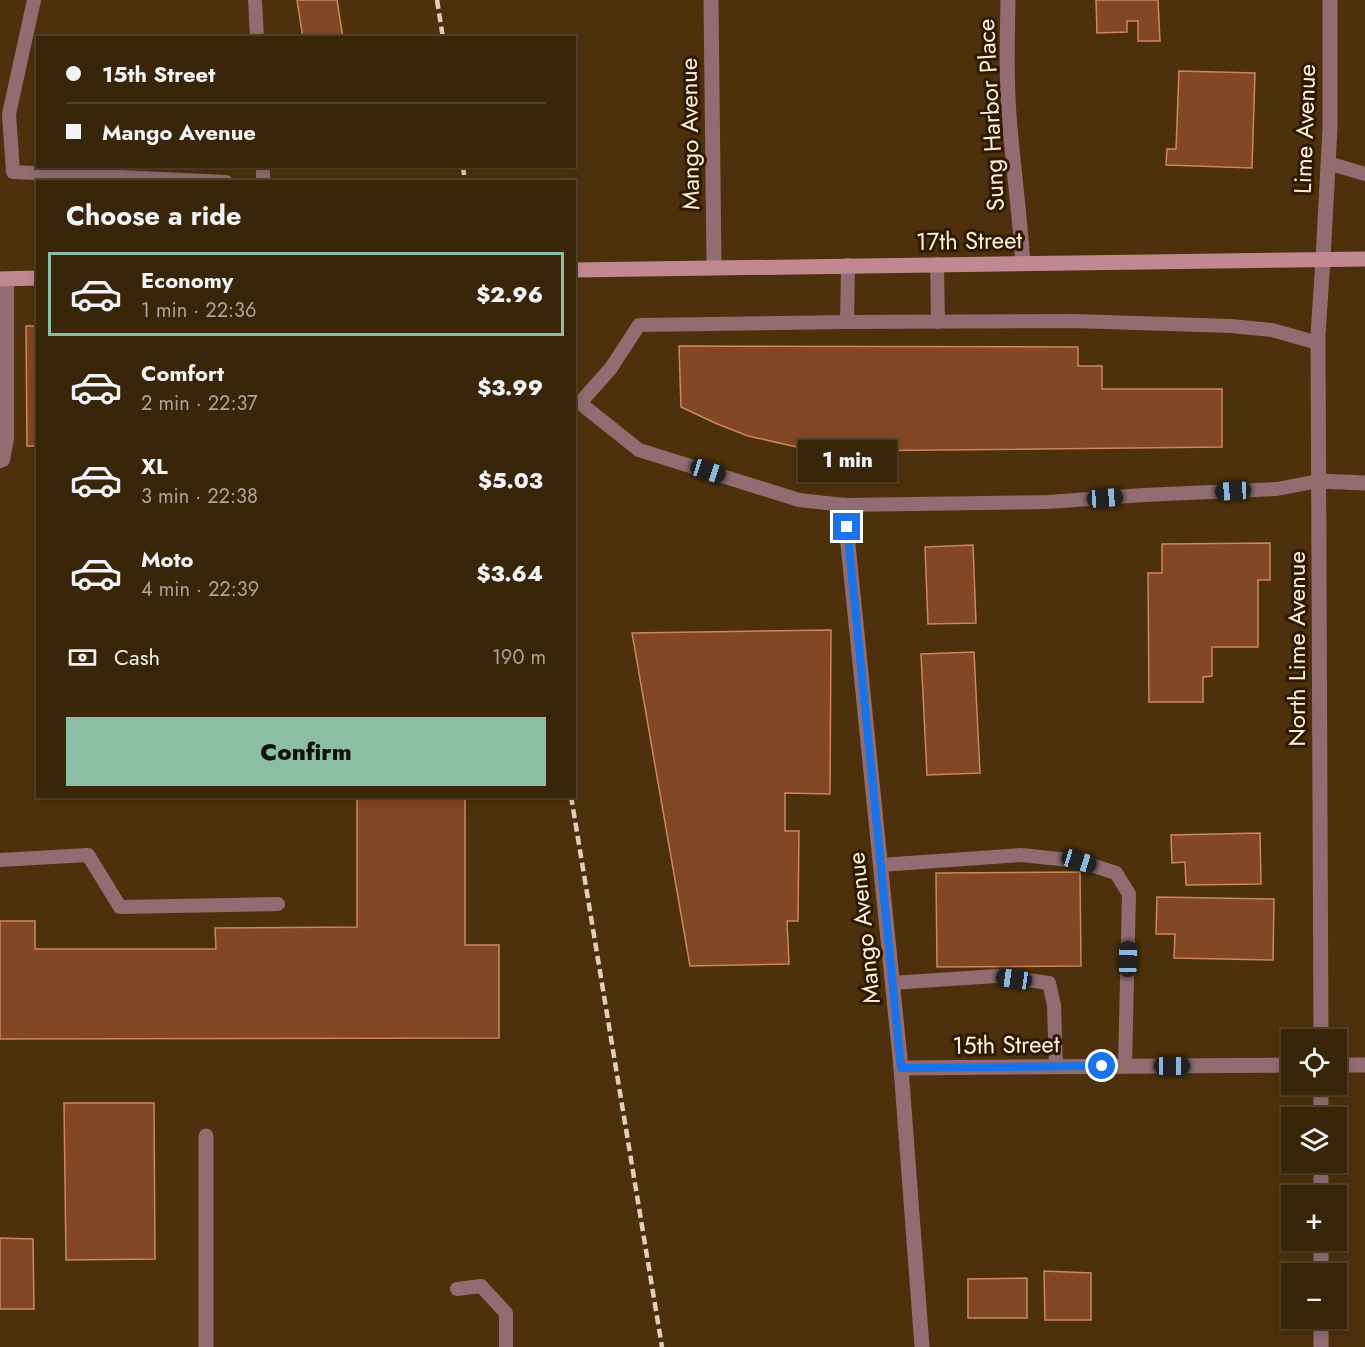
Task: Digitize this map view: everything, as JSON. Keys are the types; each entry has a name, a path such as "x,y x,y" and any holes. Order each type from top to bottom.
{"main road":[{"name":"17th Street","path":"576,270 1365,259"},
{"path":"3,279 36,278"}],"street":[{"name":"Mango Avenue","path":"711,0 714,267"},
{"name":"Sung Harbor Place","path":"1008,0 1007,67 1011,138 1017,179 1023,263"},
{"name":"Lime Avenue","path":"1323,259 1330,128 1330,0"},
{"name":"North Lime Avenue","path":"1321,1029 1318,343 1323,259"},
{"path":"1318,481 1365,483"},
{"name":"Mango Avenue","path":"844,505 901,1068 922,1347"},
{"name":"15th Street","path":"901,1068 1281,1065"},
{"path":"1347,1065 1365,1065"},
{"path":"206,1136 206,1347"},
{"path":"1321,1329 1321,1347"}],"lane":[{"path":"34,0 9,114 13,171 187,180"},
{"path":"255,0 257,36"},
{"path":"1328,163 1365,174"},
{"path":"937,264 938,322"},
{"path":"847,322 848,265"},
{"path":"0,460 3,460 8,439 3,279"},
{"path":"1318,343 1272,330 1231,326 1074,321 639,325 611,368 580,403 639,450 799,500 844,505 1048,502 1277,489 1318,481"},
{"path":"0,860 88,855 120,907 278,904"},
{"path":"880,865 1020,855 1079,861 1116,873 1129,894 1125,1066"},
{"path":"892,983 996,976 1049,983 1054,1005 1056,1067"},
{"path":"458,1289 481,1287 506,1313 506,1347"}],"building":[{"path":"297,0 337,0 343,36 303,36"},
{"path":"1096,0 1158,0 1160,41 1138,41 1138,21 1127,21 1127,32 1097,33"},
{"path":"1179,71 1255,73 1252,168 1166,165 1167,149 1176,149"},
{"path":"26,326 36,326 36,446 27,446"},
{"path":"679,346 1078,347 1078,366 1102,366 1102,389 1222,389 1222,447 839,451 797,447 748,436 681,407"},
{"path":"1270,543 1270,580 1258,580 1258,647 1212,647 1212,676 1203,677 1203,702 1149,702 1148,573 1162,573 1162,544"},
{"path":"973,545 976,623 928,624 925,547"},
{"path":"831,630 830,794 785,793 785,831 799,831 798,921 787,921 789,964 690,966 632,633"},
{"path":"974,652 980,773 927,775 921,654"},
{"path":"357,798 465,798 465,945 499,945 499,1038 0,1039 0,921 35,921 35,949 216,949 215,928 357,927"},
{"path":"1260,833 1261,884 1186,885 1185,862 1172,863 1171,835"},
{"path":"1080,872 1081,966 937,967 936,873"},
{"path":"1157,897 1274,899 1273,960 1174,958 1175,934 1156,934"},
{"path":"64,1103 154,1103 155,1259 66,1260"},
{"path":"0,1238 33,1239 34,1309 0,1309"},
{"path":"1044,1271 1091,1273 1091,1320 1045,1320"},
{"path":"1027,1278 1027,1318 968,1318 968,1279"}],"railway":[{"path":"437,0 443,36"},
{"path":"463,168 465,180"},
{"path":"571,798 662,1347"}],"route":[{"path":"847,527 901,1068 1102,1066"}]}
